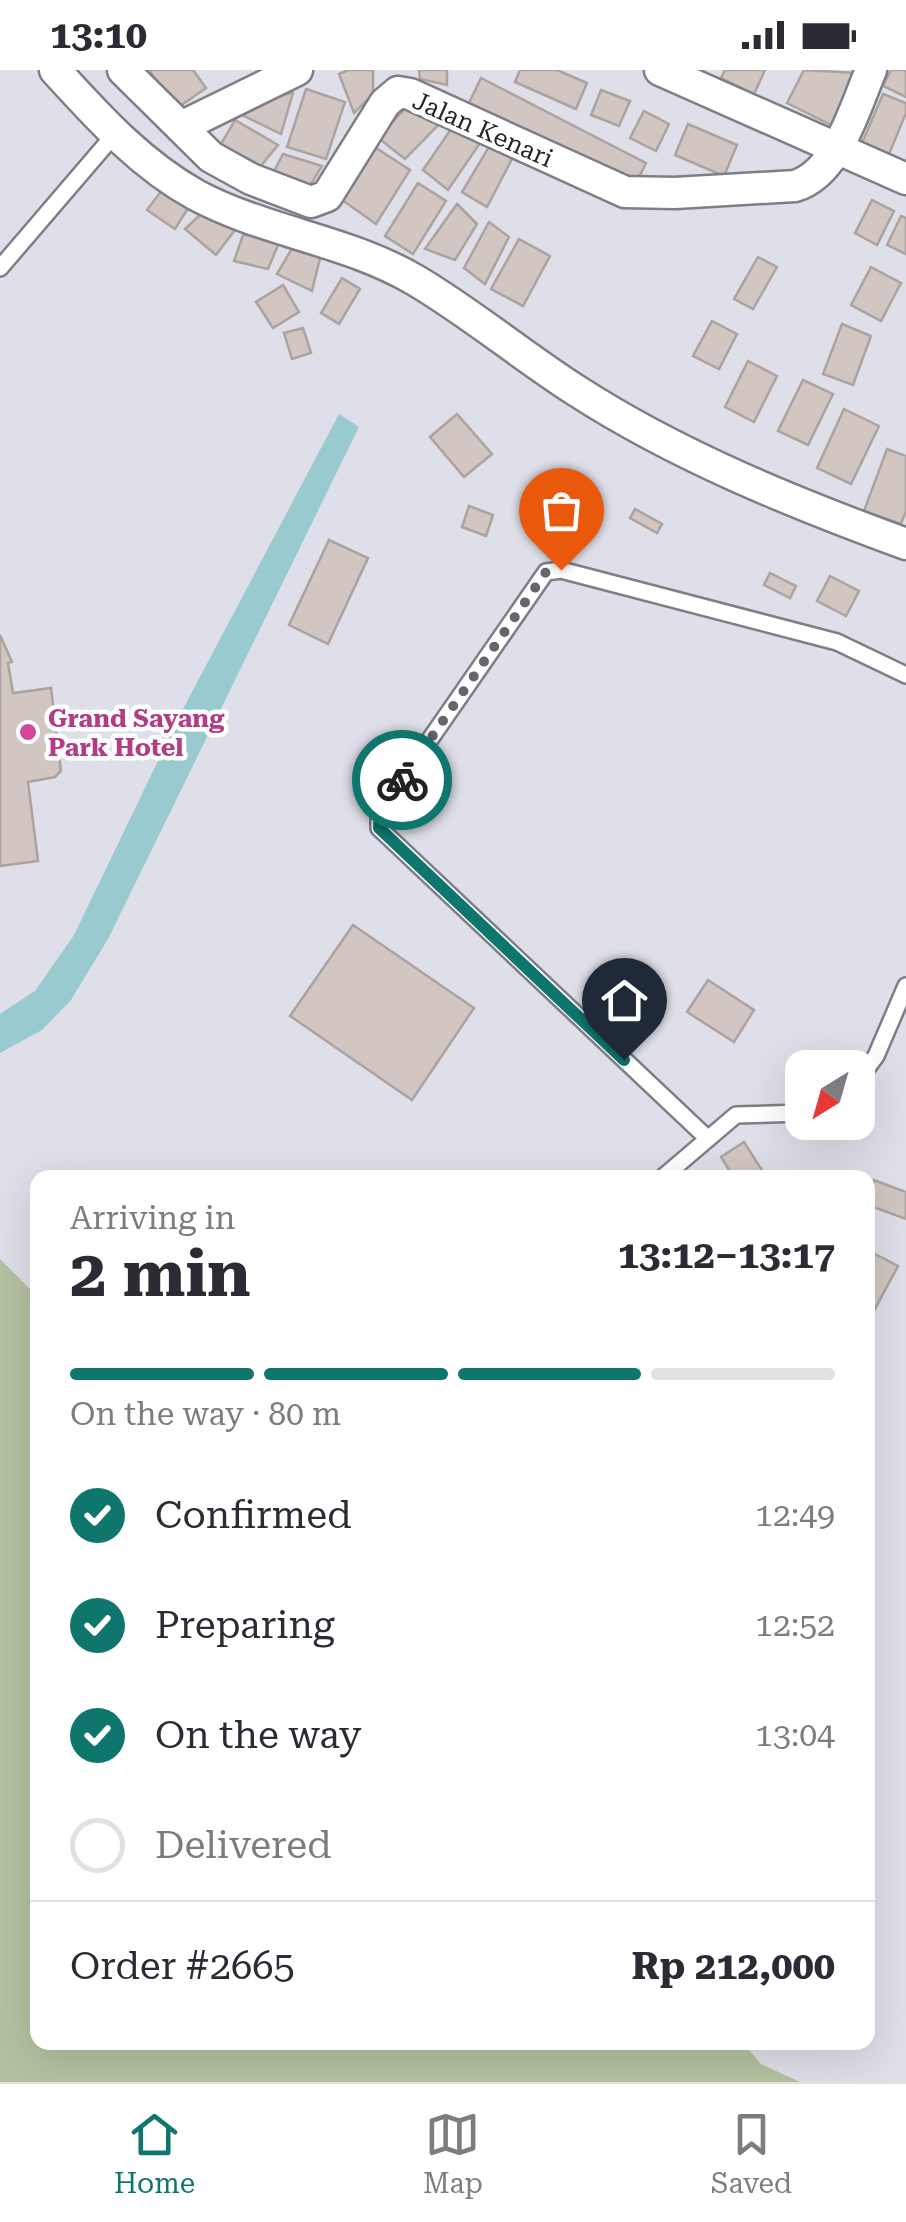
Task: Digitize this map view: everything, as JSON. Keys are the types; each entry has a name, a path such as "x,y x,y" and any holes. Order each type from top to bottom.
{"street":[{"path":"56,70 114,135 167,177 234,212 382,264 416,280 579,393 674,444 848,523 906,544"},
{"name":"Jalan Kenari","path":"123,70 227,167 311,202 327,196 386,102 398,92 410,94 625,192 675,194 795,186 810,181 836,149 872,70"},
{"path":"181,127 297,70"},
{"path":"660,70 906,179"}],"lane":[{"path":"0,268 114,135"},
{"path":"706,1137 379,828 380,813 546,572 561,570 837,642 906,674"},
{"path":"875,1057 906,986"},
{"path":"671,1170 736,1116 785,1114"}],"green space":[{"path":"0,1259 30,1289 30,2050 749,2050 761,2064 800,2082 0,2082"}],"water":[{"path":"339,414 359,427 108,939 71,1000 42,1030 0,1053 0,1014 35,991 74,935 183,709"}],"building":[{"path":"149,70 193,70 206,88 176,109"},
{"path":"373,70 373,94 354,113 339,74"},
{"path":"419,70 447,70 447,85 420,79"},
{"path":"520,70 557,70 587,83 576,109 515,82"},
{"path":"725,70 765,70 754,94 721,78"},
{"path":"804,70 856,73 831,125 787,103"},
{"path":"891,70 906,70 906,97 883,86"},
{"path":"481,78 646,163 632,191 467,107"},
{"path":"306,89 345,102 326,159 287,147"},
{"path":"601,90 630,101 619,126 591,115"},
{"path":"293,93 281,134 244,116 257,99"},
{"path":"883,94 906,103 906,113 889,154 862,143"},
{"path":"409,105 442,121 405,159 377,137"},
{"path":"644,111 669,124 656,151 630,138"},
{"path":"235,120 278,145 259,168 221,144"},
{"path":"688,124 737,145 724,176 675,155"},
{"path":"451,129 480,143 448,190 423,170"},
{"path":"490,145 514,155 487,207 462,192"},
{"path":"373,146 410,170 376,224 342,200"},
{"path":"283,154 322,166 308,189 272,175"},
{"path":"418,183 446,201 413,254 385,236"},
{"path":"165,186 190,205 175,229 147,210"},
{"path":"872,200 894,211 877,245 855,233"},
{"path":"457,204 477,224 455,260 425,249"},
{"path":"204,211 238,226 216,255 185,229"},
{"path":"901,216 906,218 906,254 887,245"},
{"path":"489,222 509,237 485,284 464,268"},
{"path":"243,235 281,238 268,269 234,261"},
{"path":"519,239 550,256 523,306 491,289"},
{"path":"294,245 321,254 312,291 277,274"},
{"path":"758,257 777,267 753,309 734,299"},
{"path":"871,267 901,283 881,321 851,305"},
{"path":"342,278 360,289 339,324 321,313"},
{"path":"283,285 299,312 273,328 256,302"},
{"path":"712,321 737,334 719,369 693,356"},
{"path":"842,324 871,336 853,385 823,374"},
{"path":"303,328 311,353 292,359 284,333"},
{"path":"748,361 777,376 754,422 725,407"},
{"path":"803,380 833,394 808,445 778,431"},
{"path":"844,409 879,426 851,484 817,468"},
{"path":"457,414 492,454 464,477 430,437"},
{"path":"887,449 906,456 906,511 901,524 864,511"},
{"path":"469,506 493,515 486,536 462,527"},
{"path":"635,509 662,524 657,533 630,518"},
{"path":"329,540 368,558 328,644 289,625"},
{"path":"770,573 796,586 790,598 764,585"},
{"path":"830,576 859,591 846,616 817,601"},
{"name":"Grand Sayang Park Hotel","path":"0,635 12,662 8,663 13,693 51,688 61,771 55,777 28,782 38,861 0,866"},
{"path":"353,925 474,1008 412,1100 290,1016"},
{"path":"708,980 754,1010 734,1042 687,1012"},
{"path":"744,1142 762,1170 729,1170 721,1157"},
{"path":"875,1180 906,1192 906,1219 875,1208"},
{"path":"875,1254 898,1266 875,1309"}],"way so far":[{"path":"402,780 546,572 561,570"}],"place":[{"name":"Grand Sayang Park Hotel","path":"28,732"}],"route":[{"path":"402,780 380,813 379,828 624,1060"}]}
